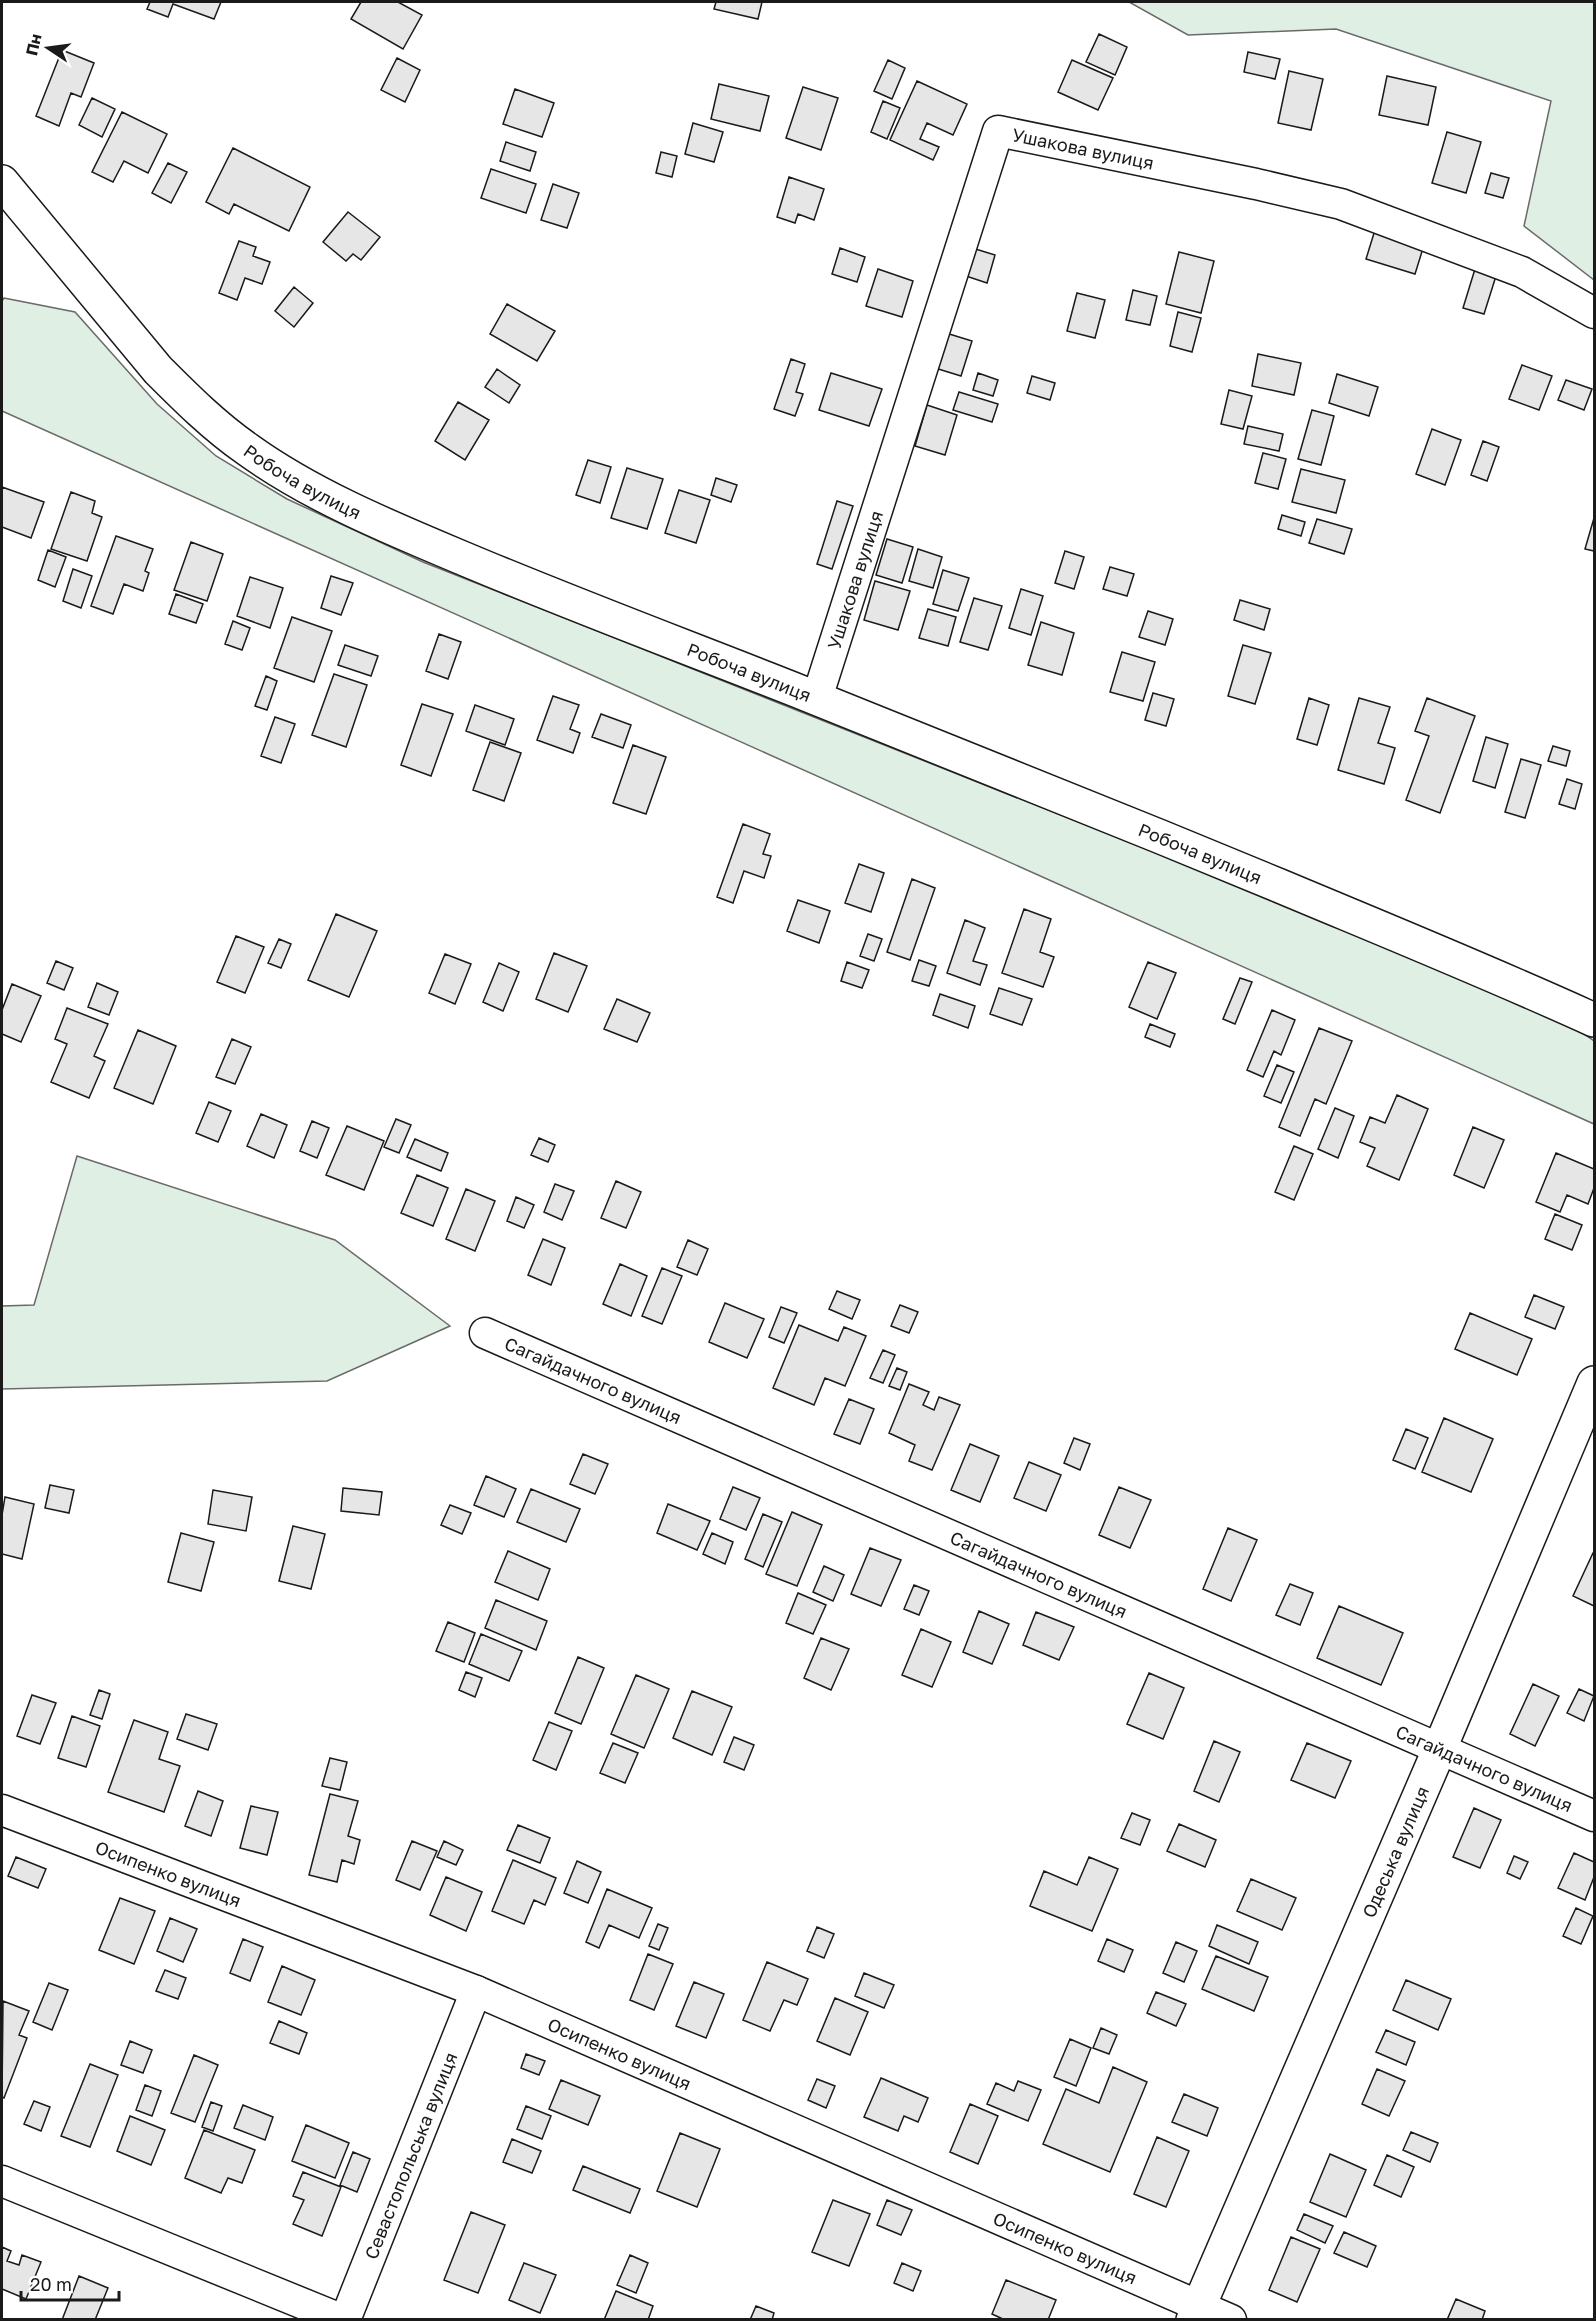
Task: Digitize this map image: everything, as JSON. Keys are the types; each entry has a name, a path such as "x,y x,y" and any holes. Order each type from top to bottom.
{"street":[{"name":"Ушакова вулиця","path":"817,698 998,131 1256,184 1341,204 1522,272 1594,313"},
{"name":"Робоча вулиця","path":"2,182 158,370 211,421 275,468 420,540 1215,859 1499,977 1594,1020"},
{"name":"Сагайдачного вулиця","path":"485,1333 1594,1816"},
{"name":"Одеська вулиця","path":"1196,2313 1440,1749 1594,1383"},
{"name":"Осипенко вулиця","path":"2,1810 476,1991 1196,2313 1231,2319"},
{"name":"Севастопольська вулиця","path":"344,2319 476,1991"},
{"path":"2,2181 344,2319"}],"green space":[{"path":"1129,2 1594,2 1594,280 1524,226 1551,101 1336,29 1188,35"},
{"path":"4,298 75,312 157,404 216,456 287,499 423,562 1547,1008 1594,1041 1594,1124 2,411 2,301"},
{"path":"77,1156 335,1240 450,1326 327,1381 2,1389 2,1306 34,1305"}],"building":[{"path":"150,2 221,2 214,19 173,4 168,17 147,9"},
{"path":"361,2 398,2 422,15 403,49 351,19"},
{"path":"716,2 762,2 758,19 714,9"},
{"path":"1099,34 1127,47 1115,75 1086,62"},
{"path":"62,50 94,63 81,97 71,93 59,126 36,116"},
{"path":"1248,52 1280,59 1275,79 1244,72"},
{"path":"397,58 420,70 405,102 381,90"},
{"path":"888,60 905,68 892,99 874,91"},
{"path":"1072,60 1113,78 1098,110 1058,92"},
{"path":"1289,71 1323,79 1311,130 1278,123"},
{"path":"1387,76 1436,87 1428,125 1379,115"},
{"path":"917,81 967,104 953,135 927,123 920,139 939,147 933,160 890,140"},
{"path":"719,84 769,96 760,131 711,119"},
{"path":"803,87 838,98 821,150 786,138"},
{"path":"515,89 554,103 542,137 503,124"},
{"path":"92,98 115,109 102,137 79,125"},
{"path":"883,101 900,108 887,139 871,132"},
{"path":"122,112 167,134 148,173 124,161 113,182 92,172"},
{"path":"693,123 723,132 714,162 685,154"},
{"path":"1447,132 1481,142 1466,193 1432,183"},
{"path":"506,142 536,152 530,171 500,161"},
{"path":"233,148 310,187 289,231 234,204 229,214 206,202"},
{"path":"661,152 677,156 672,177 656,173"},
{"path":"168,163 187,172 171,203 152,193"},
{"path":"491,169 536,184 526,213 481,198"},
{"path":"1491,173 1509,178 1503,198 1485,193"},
{"path":"789,177 824,189 814,220 798,214 795,223 777,217"},
{"path":"553,184 579,193 567,228 541,220"},
{"path":"348,212 380,237 361,260 353,254 346,261 323,242"},
{"path":"1375,230 1424,245 1415,274 1366,259"},
{"path":"239,241 256,247 253,256 270,262 262,284 245,278 237,300 219,293"},
{"path":"969,247 995,255 987,283 960,274"},
{"path":"840,248 865,257 857,282 832,274"},
{"path":"1179,252 1214,261 1201,313 1166,304"},
{"path":"878,269 913,281 902,317 866,306"},
{"path":"1475,269 1496,276 1484,314 1463,308"},
{"path":"294,287 313,303 294,327 275,311"},
{"path":"1133,290 1157,296 1150,325 1126,320"},
{"path":"1077,293 1105,300 1095,338 1067,331"},
{"path":"507,304 555,331 537,361 490,334"},
{"path":"1178,312 1201,318 1192,352 1170,346"},
{"path":"946,333 972,341 961,376 935,368"},
{"path":"1258,354 1301,363 1294,395 1252,386"},
{"path":"791,359 805,364 796,392 803,394 795,416 774,409"},
{"path":"1522,365 1552,376 1539,410 1509,399"},
{"path":"497,369 520,385 509,403 485,387"},
{"path":"831,373 882,389 869,426 819,410"},
{"path":"978,373 998,380 993,396 973,390"},
{"path":"1337,374 1378,387 1369,416 1329,403"},
{"path":"1032,376 1055,383 1050,400 1027,393"},
{"path":"1566,380 1592,389 1584,410 1558,400"},
{"path":"1229,390 1252,396 1243,429 1221,424"},
{"path":"959,392 998,404 992,422 953,410"},
{"path":"458,402 489,420 465,460 435,441"},
{"path":"927,405 957,415 945,455 915,446"},
{"path":"1312,410 1334,416 1321,465 1298,459"},
{"path":"1248,426 1283,434 1279,451 1244,444"},
{"path":"1432,429 1461,440 1445,485 1416,474"},
{"path":"1483,441 1499,447 1487,481 1471,475"},
{"path":"1263,453 1286,459 1278,489 1255,483"},
{"path":"588,460 611,467 600,503 576,495"},
{"path":"627,468 663,479 647,529 611,518"},
{"path":"1301,469 1345,480 1336,513 1292,502"},
{"path":"716,478 737,485 731,502 711,495"},
{"path":"2,487 44,502 31,538 2,527"},
{"path":"679,490 710,500 696,543 665,533"},
{"path":"71,492 95,501 92,513 102,517 87,561 51,549"},
{"path":"837,501 853,506 832,569 817,564"},
{"path":"1282,515 1305,522 1301,536 1278,529"},
{"path":"1594,518 1594,551 1585,549"},
{"path":"1317,519 1352,529 1344,554 1309,543"},
{"path":"116,536 153,549 145,571 149,573 143,591 124,584 113,614 91,606"},
{"path":"887,539 913,547 902,583 876,575"},
{"path":"191,542 223,554 207,601 174,590"},
{"path":"918,549 942,557 933,588 909,581"},
{"path":"48,550 66,557 55,587 38,580"},
{"path":"1065,551 1084,557 1074,589 1055,583"},
{"path":"1110,567 1134,574 1127,596 1103,589"},
{"path":"73,569 92,576 81,608 63,601"},
{"path":"943,570 969,578 958,611 933,604"},
{"path":"331,576 353,583 341,615 321,608"},
{"path":"250,577 283,588 270,628 237,616"},
{"path":"875,581 910,591 898,630 864,620"},
{"path":"1021,589 1043,596 1031,635 1009,628"},
{"path":"176,594 203,604 196,623 169,614"},
{"path":"974,598 1002,606 988,650 960,642"},
{"path":"1240,600 1270,609 1264,630 1234,620"},
{"path":"928,609 956,617 948,646 919,638"},
{"path":"1148,611 1173,619 1165,645 1139,637"},
{"path":"292,617 332,631 314,682 274,668"},
{"path":"233,621 250,628 242,650 225,644"},
{"path":"1041,622 1074,633 1062,675 1028,665"},
{"path":"439,634 461,642 448,679 426,671"},
{"path":"345,645 378,656 371,676 338,665"},
{"path":"1243,645 1271,653 1255,704 1228,696"},
{"path":"1122,652 1155,662 1143,701 1110,692"},
{"path":"334,674 367,685 346,747 312,735"},
{"path":"266,676 277,681 267,710 255,706"},
{"path":"1153,693 1174,699 1166,726 1145,720"},
{"path":"553,696 579,705 570,729 580,733 573,753 537,740"},
{"path":"1309,698 1329,705 1317,745 1297,739"},
{"path":"1359,698 1390,707 1378,743 1395,748 1384,784 1338,770"},
{"path":"1427,698 1475,716 1440,813 1406,800 1429,736 1415,731"},
{"path":"422,704 453,714 431,776 401,765"},
{"path":"475,705 514,719 505,745 466,731"},
{"path":"601,714 631,725 623,748 592,737"},
{"path":"275,717 295,724 281,763 261,756"},
{"path":"1486,737 1508,744 1495,788 1473,781"},
{"path":"490,742 521,753 504,801 473,790"},
{"path":"633,745 666,757 646,814 613,803"},
{"path":"1553,746 1570,751 1566,766 1548,761"},
{"path":"1521,759 1541,765 1525,818 1505,812"},
{"path":"1567,779 1582,784 1575,809 1559,804"},
{"path":"743,824 770,834 763,854 771,856 764,878 744,871 733,903 717,897"},
{"path":"859,864 884,873 871,912 845,903"},
{"path":"912,879 935,888 910,960 887,952"},
{"path":"798,900 830,911 819,943 787,931"},
{"path":"1024,909 1051,919 1040,952 1054,957 1043,987 1002,973"},
{"path":"336,914 377,931 349,997 308,980"},
{"path":"965,920 985,928 973,961 987,965 980,985 947,973"},
{"path":"868,934 882,939 874,961 860,956"},
{"path":"236,936 264,947 245,993 217,982"},
{"path":"279,939 291,944 281,968 268,963"},
{"path":"554,953 587,966 568,1012 536,999"},
{"path":"445,954 471,964 455,1004 429,993"},
{"path":"919,960 936,966 929,986 912,981"},
{"path":"56,961 73,968 64,990 47,983"},
{"path":"847,962 869,970 862,988 841,981"},
{"path":"1148,962 1176,973 1157,1019 1129,1007"},
{"path":"499,963 519,972 503,1011 483,1002"},
{"path":"1240,978 1252,982 1235,1024 1223,1019"},
{"path":"97,983 118,992 109,1015 88,1007"},
{"path":"12,984 41,996 21,1042 2,1034 2,1010"},
{"path":"999,988 1032,999 1022,1025 990,1014"},
{"path":"940,994 975,1006 968,1028 933,1015"},
{"path":"617,999 650,1013 637,1042 604,1029"},
{"path":"67,1008 108,1024 94,1056 105,1061 89,1098 51,1082 67,1044 55,1039"},
{"path":"1272,1010 1295,1020 1281,1055 1274,1051 1263,1077 1247,1070"},
{"path":"1150,1024 1175,1034 1170,1047 1145,1037"},
{"path":"1319,1028 1352,1041 1326,1104 1315,1099 1300,1136 1279,1127"},
{"path":"138,1030 176,1046 153,1104 114,1088"},
{"path":"232,1039 251,1047 235,1084 216,1077"},
{"path":"1277,1065 1294,1072 1281,1103 1264,1096"},
{"path":"1397,1095 1428,1109 1399,1180 1367,1166 1375,1148 1360,1142 1370,1117 1385,1123"},
{"path":"209,1102 231,1111 218,1142 196,1133"},
{"path":"1335,1108 1354,1116 1338,1158 1318,1149"},
{"path":"261,1114 287,1125 274,1158 247,1146"},
{"path":"396,1119 411,1125 399,1153 384,1147"},
{"path":"312,1121 329,1128 317,1158 300,1151"},
{"path":"347,1126 384,1141 364,1190 326,1175"},
{"path":"1473,1127 1504,1140 1484,1188 1454,1175"},
{"path":"539,1138 555,1145 548,1162 531,1155"},
{"path":"415,1139 448,1153 441,1171 407,1157"},
{"path":"1294,1146 1313,1154 1294,1200 1275,1192"},
{"path":"1556,1153 1594,1169 1594,1188 1588,1204 1567,1195 1560,1212 1536,1202"},
{"path":"417,1175 448,1188 433,1226 401,1213"},
{"path":"616,1181 641,1192 626,1228 601,1218"},
{"path":"555,1184 574,1191 562,1220 544,1212"},
{"path":"466,1189 495,1201 475,1251 446,1239"},
{"path":"516,1197 534,1205 524,1228 507,1221"},
{"path":"1555,1214 1582,1225 1572,1250 1545,1239"},
{"path":"543,1239 565,1248 551,1285 528,1275"},
{"path":"688,1240 708,1249 697,1275 677,1267"},
{"path":"620,1264 647,1276 631,1316 603,1304"},
{"path":"662,1268 682,1276 662,1324 642,1316"},
{"path":"837,1291 860,1300 852,1319 829,1309"},
{"path":"1534,1295 1564,1307 1555,1329 1525,1317"},
{"path":"725,1303 764,1319 747,1358 709,1342"},
{"path":"900,1305 918,1312 909,1333 891,1326"},
{"path":"781,1307 797,1313 784,1343 769,1337"},
{"path":"1470,1313 1532,1339 1517,1375 1455,1349"},
{"path":"799,1325 838,1341 844,1327 866,1336 845,1386 825,1378 814,1405 773,1388"},
{"path":"883,1350 895,1355 883,1383 870,1378"},
{"path":"897,1368 907,1372 900,1390 889,1386"},
{"path":"909,1384 929,1392 923,1405 934,1410 939,1397 960,1405 932,1470 909,1461 915,1445 889,1433"},
{"path":"849,1399 874,1409 860,1444 834,1434"},
{"path":"1444,1418 1493,1439 1471,1492 1422,1472"},
{"path":"1406,1429 1428,1438 1415,1469 1393,1460"},
{"path":"1074,1438 1090,1444 1080,1470 1064,1463"},
{"path":"970,1444 999,1456 980,1502 951,1490"},
{"path":"583,1454 608,1464 595,1494 570,1484"},
{"path":"1029,1462 1061,1475 1046,1511 1014,1498"},
{"path":"486,1476 516,1489 504,1517 474,1505"},
{"path":"50,1485 74,1490 69,1513 45,1508"},
{"path":"733,1487 760,1498 746,1530 720,1519"},
{"path":"1119,1487 1151,1500 1130,1548 1099,1535"},
{"path":"343,1488 382,1492 379,1515 341,1511"},
{"path":"531,1489 580,1509 566,1542 517,1522"},
{"path":"213,1490 252,1497 246,1531 208,1524"},
{"path":"5,1497 34,1504 22,1559 2,1554 2,1515"},
{"path":"668,1504 710,1521 697,1550 657,1533"},
{"path":"450,1505 471,1513 462,1534 441,1525"},
{"path":"792,1512 822,1525 797,1586 766,1574"},
{"path":"763,1514 782,1522 763,1567 745,1559"},
{"path":"293,1526 325,1534 311,1589 279,1581"},
{"path":"1228,1528 1257,1540 1231,1601 1203,1589"},
{"path":"181,1533 214,1542 201,1591 168,1582"},
{"path":"712,1533 733,1542 725,1564 703,1554"},
{"path":"870,1548 901,1560 881,1606 851,1594"},
{"path":"508,1551 550,1569 538,1600 495,1582"},
{"path":"1594,1553 1594,1606 1573,1596"},
{"path":"824,1566 844,1575 833,1601 813,1592"},
{"path":"1290,1584 1313,1593 1300,1625 1276,1615"},
{"path":"914,1585 929,1591 919,1615 904,1609"},
{"path":"798,1593 826,1605 813,1634 786,1623"},
{"path":"496,1600 547,1621 536,1650 485,1628"},
{"path":"1339,1606 1403,1633 1381,1685 1317,1658"},
{"path":"979,1611 1009,1624 992,1664 963,1652"},
{"path":"1036,1612 1074,1627 1059,1660 1023,1645"},
{"path":"448,1622 475,1633 464,1662 436,1651"},
{"path":"921,1629 951,1642 932,1687 902,1675"},
{"path":"481,1634 522,1651 509,1681 469,1664"},
{"path":"821,1638 849,1649 831,1690 804,1678"},
{"path":"578,1657 604,1668 581,1724 555,1713"},
{"path":"466,1672 482,1678 475,1697 459,1690"},
{"path":"1149,1673 1184,1688 1163,1739 1127,1724"},
{"path":"636,1675 669,1689 644,1748 611,1734"},
{"path":"1533,1684 1559,1696 1535,1746 1510,1734"},
{"path":"1579,1689 1594,1696 1584,1721 1567,1713"},
{"path":"99,1690 110,1694 102,1719 90,1715"},
{"path":"692,1691 732,1707 712,1755 673,1738"},
{"path":"32,1695 56,1703 40,1744 17,1736"},
{"path":"186,1714 217,1724 208,1750 177,1739"},
{"path":"72,1716 100,1726 86,1767 58,1758"},
{"path":"134,1720 168,1732 159,1759 180,1766 164,1812 108,1792"},
{"path":"549,1722 572,1731 556,1770 533,1760"},
{"path":"734,1737 754,1745 744,1770 724,1762"},
{"path":"1214,1741 1240,1752 1219,1802 1194,1791"},
{"path":"613,1743 638,1753 625,1783 600,1773"},
{"path":"1307,1743 1351,1761 1335,1798 1291,1780"},
{"path":"330,1758 347,1762 340,1790 322,1786"},
{"path":"198,1791 223,1801 211,1836 185,1826"},
{"path":"330,1794 358,1801 348,1836 360,1840 354,1864 342,1860 337,1882 309,1875"},
{"path":"251,1806 278,1812 267,1855 240,1848"},
{"path":"1474,1808 1501,1820 1480,1868 1453,1857"},
{"path":"1132,1813 1150,1820 1140,1845 1121,1838"},
{"path":"1179,1824 1216,1840 1205,1867 1167,1851"},
{"path":"518,1825 550,1838 540,1863 507,1850"},
{"path":"412,1841 437,1851 420,1890 396,1880"},
{"path":"444,1841 463,1850 456,1865 437,1857"},
{"path":"1574,1853 1594,1862 1594,1877 1585,1900 1558,1888"},
{"path":"1514,1856 1528,1862 1520,1879 1507,1873"},
{"path":"16,1857 46,1869 38,1888 8,1876"},
{"path":"1089,1857 1118,1869 1092,1931 1030,1906 1044,1871 1077,1885"},
{"path":"513,1860 556,1878 545,1905 534,1900 524,1924 492,1911"},
{"path":"577,1861 601,1872 588,1903 564,1893"},
{"path":"446,1877 482,1892 466,1931 430,1915"},
{"path":"1251,1879 1296,1898 1282,1930 1237,1911"},
{"path":"607,1889 652,1908 639,1938 609,1925 599,1948 586,1942"},
{"path":"120,1898 155,1911 134,1964 99,1950"},
{"path":"1576,1908 1593,1916 1581,1944 1563,1936"},
{"path":"170,1918 197,1929 183,1962 157,1951"},
{"path":"658,1924 668,1928 659,1950 649,1946"},
{"path":"1217,1925 1258,1942 1249,1964 1209,1946"},
{"path":"817,1927 834,1934 824,1958 807,1951"},
{"path":"243,1939 263,1947 250,1981 230,1973"},
{"path":"1107,1939 1133,1950 1124,1972 1098,1961"},
{"path":"1176,1942 1197,1951 1184,1982 1163,1973"},
{"path":"648,1954 673,1964 654,2010 630,2000"},
{"path":"1216,1956 1268,1977 1254,2011 1202,1989"},
{"path":"767,1962 808,1979 797,2005 784,2000 770,2031 743,2020"},
{"path":"282,1966 315,1980 301,2015 268,2002"},
{"path":"165,1970 186,1978 178,1999 156,1991"},
{"path":"864,1973 894,1985 884,2008 855,1996"},
{"path":"1406,1980 1451,1999 1438,2030 1393,2010"},
{"path":"694,1982 724,1994 706,2038 676,2026"},
{"path":"49,1983 68,1990 52,2030 33,2022"},
{"path":"1156,1992 1186,2004 1176,2026 1147,2013"},
{"path":"835,1998 868,2012 850,2055 817,2041"},
{"path":"3,2001 29,2011 19,2035 27,2038 4,2098 2,2097"},
{"path":"279,2021 307,2033 299,2054 270,2043"},
{"path":"1101,2028 1117,2035 1109,2054 1093,2048"},
{"path":"1386,2030 1415,2042 1406,2065 1376,2052"},
{"path":"1070,2039 1091,2048 1076,2086 1054,2077"},
{"path":"130,2041 152,2050 143,2073 121,2065"},
{"path":"526,2054 545,2061 539,2075 521,2068"},
{"path":"194,2055 218,2065 195,2122 171,2113"},
{"path":"90,2064 118,2075 90,2147 61,2136"},
{"path":"1113,2067 1147,2082 1110,2172 1043,2144 1066,2089 1099,2103"},
{"path":"1377,2069 1405,2081 1389,2116 1362,2104"},
{"path":"881,2078 928,2098 918,2122 904,2116 898,2131 864,2117"},
{"path":"817,2079 835,2086 826,2108 808,2100"},
{"path":"561,2080 600,2096 588,2125 549,2109"},
{"path":"1018,2081 1041,2090 1028,2121 987,2104 996,2083 1014,2091"},
{"path":"145,2085 161,2091 152,2116 136,2110"},
{"path":"1184,2094 1218,2108 1207,2136 1172,2122"},
{"path":"34,2101 50,2107 41,2131 24,2124"},
{"path":"211,2102 222,2106 213,2131 202,2127"},
{"path":"970,2104 998,2116 978,2164 950,2152"},
{"path":"243,2105 273,2117 265,2140 234,2128"},
{"path":"526,2106 551,2116 542,2139 517,2129"},
{"path":"130,2116 165,2130 151,2165 117,2151"},
{"path":"306,2125 349,2143 335,2178 292,2161"},
{"path":"204,2130 255,2150 242,2183 228,2178 221,2193 185,2178"},
{"path":"1411,2132 1438,2143 1430,2162 1403,2150"},
{"path":"680,2133 720,2149 697,2207 657,2191"},
{"path":"1157,2137 1189,2151 1166,2207 1134,2194"},
{"path":"512,2139 541,2151 532,2173 503,2162"},
{"path":"353,2152 370,2159 357,2192 340,2185"},
{"path":"1330,2154 1366,2170 1346,2217 1310,2202"},
{"path":"1387,2155 1414,2167 1401,2197 1374,2185"},
{"path":"583,2166 640,2189 630,2213 573,2190"},
{"path":"303,2172 341,2187 322,2236 293,2224 304,2200 293,2196"},
{"path":"833,2200 870,2214 849,2266 812,2252"},
{"path":"887,2200 912,2210 901,2235 877,2225"},
{"path":"471,2212 505,2225 478,2293 444,2280"},
{"path":"1304,2214 1333,2226 1325,2243 1297,2230"},
{"path":"1344,2232 1376,2246 1367,2267 1334,2253"},
{"path":"1291,2237 1320,2249 1297,2302 1269,2290"},
{"path":"2,2247 11,2251 7,2261 19,2265 22,2255 41,2262 26,2299 2,2289"},
{"path":"630,2255 648,2263 636,2293 617,2285"},
{"path":"524,2263 556,2275 540,2313 509,2300"},
{"path":"902,2263 921,2271 913,2291 894,2283"},
{"path":"79,2276 108,2288 95,2320 62,2320"},
{"path":"1006,2280 1056,2300 1048,2320 1005,2320 992,2314"},
{"path":"616,2291 653,2306 648,2320 604,2320"},
{"path":"1456,2299 1485,2311 1482,2320 1447,2320"},
{"path":"756,2306 774,2313 772,2320 750,2320"}]}
